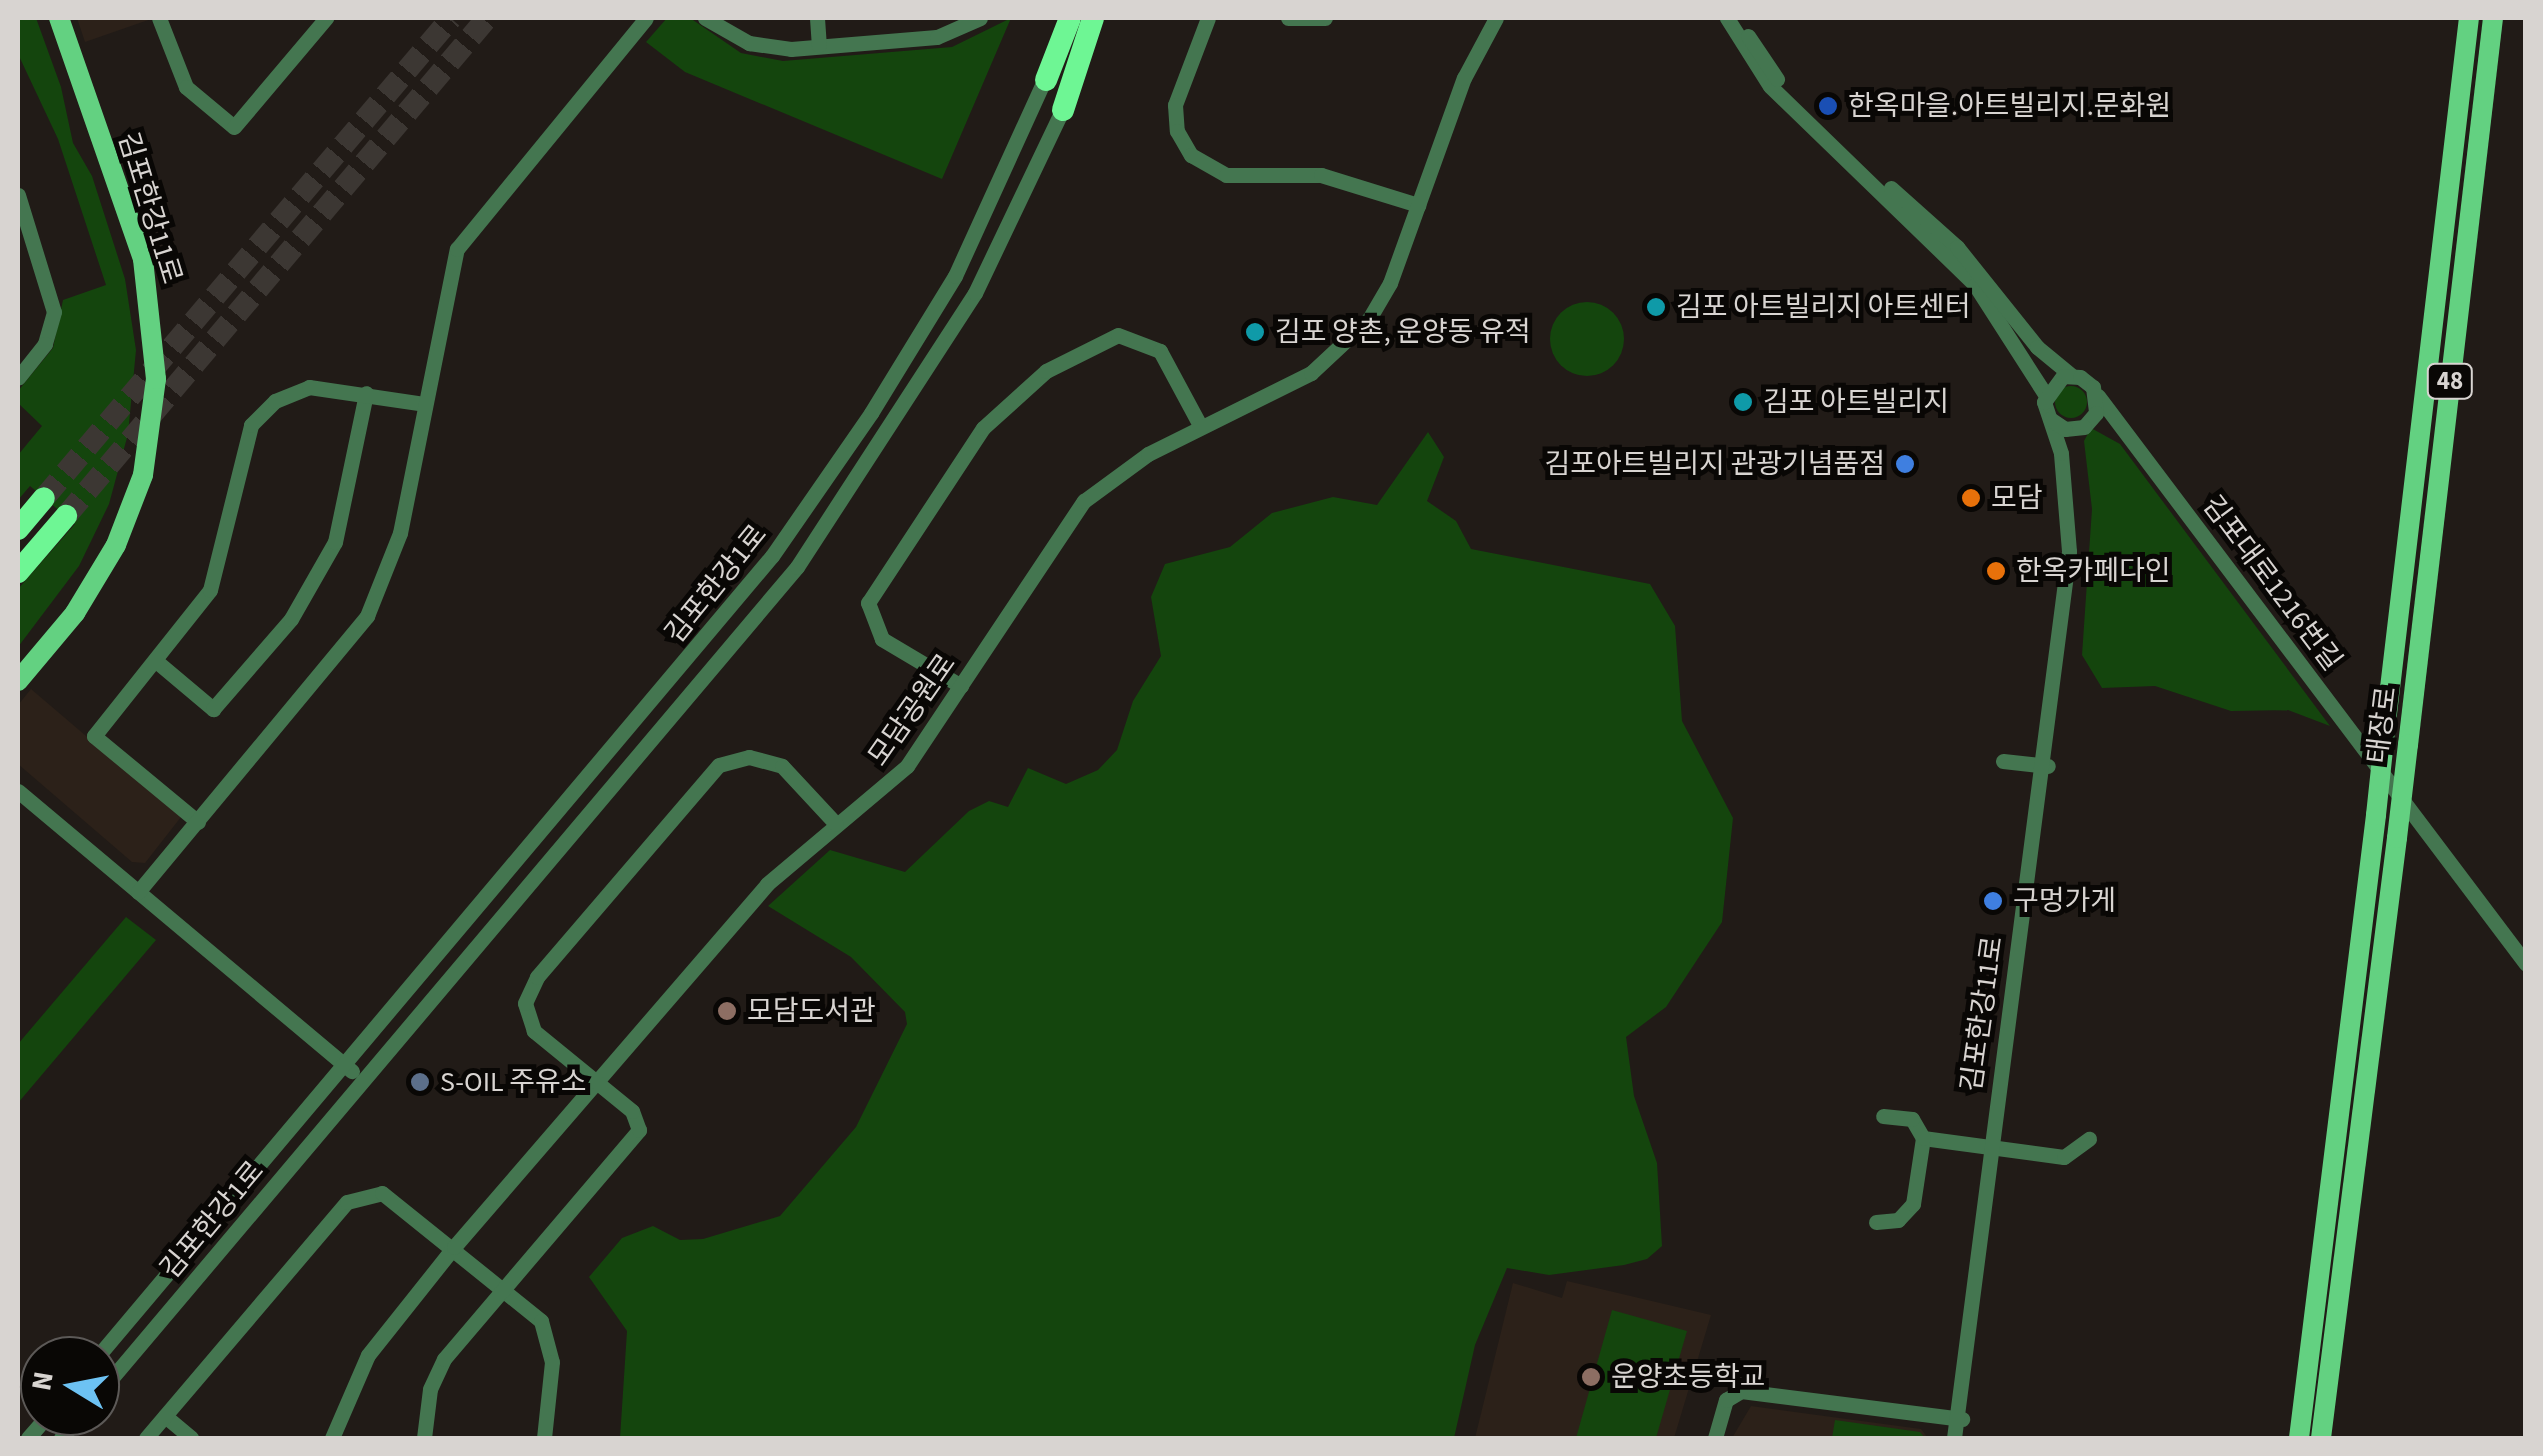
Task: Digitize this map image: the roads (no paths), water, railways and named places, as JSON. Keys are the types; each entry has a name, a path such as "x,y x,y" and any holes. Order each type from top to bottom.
{"highway":[{"path":"1046,80 1070,18"},
{"path":"1062,110 1092,18"},
{"path":"18,529 44,498"},
{"path":"18,572 66,516"}],"main road":[{"name":"김포한강11로","path":"18,681 83,602 116,545 142,475 156,380 143,259 59,18"},
{"name":"태장로","path":"2299,1438 2469,18"},
{"name":"태장로","path":"2321,1438 2398,838 2493,18"}],"street":[{"path":"159,18 186,87 234,127 326,18"},
{"path":"138,892 367,616 400,533 448,276 465,235 646,18"},
{"path":"705,18 731,36 770,48 937,37 980,18"},
{"path":"817,18 819,45"},
{"name":"김포한강1로","path":"115,1336 715,627 827,480 978,234 1046,80 1062,18"},
{"name":"김포한강1로","path":"120,1368 796,567 976,293 1102,18"},
{"path":"1208,18 1176,105 1178,130 1199,162 1226,174 1321,175 1418,205"},
{"path":"1288,18 1325,18"},
{"name":"모담공원로","path":"332,1438 379,1339 454,1247 767,884 836,824 892,784 1084,501 1115,474 1311,373 1348,344 1390,282 1464,78 1496,18"},
{"path":"1726,18 1770,86 1975,284 2046,394 2050,419 2075,429 2091,421 2120,426"},
{"path":"1738,18 1779,81 1957,247 2037,347 2071,375 2087,380 2097,394 2091,421"},
{"path":"18,378 45,344 54,312 19,206"},
{"path":"960,686 882,638 868,602 992,418 1046,371 1118,335 1160,351 1201,427"},
{"path":"2046,394 2055,380 2071,375"},
{"path":"198,822 94,736 156,661 216,575 241,449 258,416 284,396 309,387 424,404"},
{"path":"156,661 213,709 291,619 334,542 366,393"},
{"name":"김포대로1216번길","path":"2097,394 2526,964"},
{"name":"김포한강11로","path":"2045,766 2069,551 2060,452 2050,419"},
{"name":"김포한강11로","path":"1957,1438 2074,551 2075,429"},
{"path":"424,1438 430,1390 444,1359 639,1130 632,1112 534,1031 527,1018 529,989 707,776 734,758 767,759 782,766 836,824"},
{"path":"2003,761 2045,766"},
{"path":"18,791 362,1079"},
{"path":"1876,1222 1898,1220 1913,1204 1922,1138 1912,1120 1883,1116"},
{"path":"1922,1138 2064,1157 2089,1139"},
{"path":"146,1438 347,1202 371,1194 395,1198 540,1321 550,1344 544,1438"},
{"path":"1715,1438 1726,1400 1742,1391 1959,1418"},
{"path":"165,1416 191,1438"}],"tunnel":[{"path":"44,498 451,18"},
{"path":"66,516 487,18"}],"place":[{"name":"한옥마을.아트빌리지.문화원","path":"1828,106"},
{"name":"김포 아트빌리지 아트센터","path":"1656,307"},
{"name":"김포 양촌, 운양동 유적","path":"1255,332"},
{"name":"김포 아트빌리지","path":"1743,402"},
{"name":"김포아트빌리지 관광기념품점","path":"1905,464"},
{"name":"모담","path":"1971,498"},
{"name":"한옥카페다인","path":"1996,571"},
{"name":"구멍가게","path":"1993,901"},
{"name":"모담도서관","path":"727,1011"},
{"name":"S-OIL 주유소","path":"420,1082"},
{"name":"운양초등학교","path":"1591,1377"}]}
